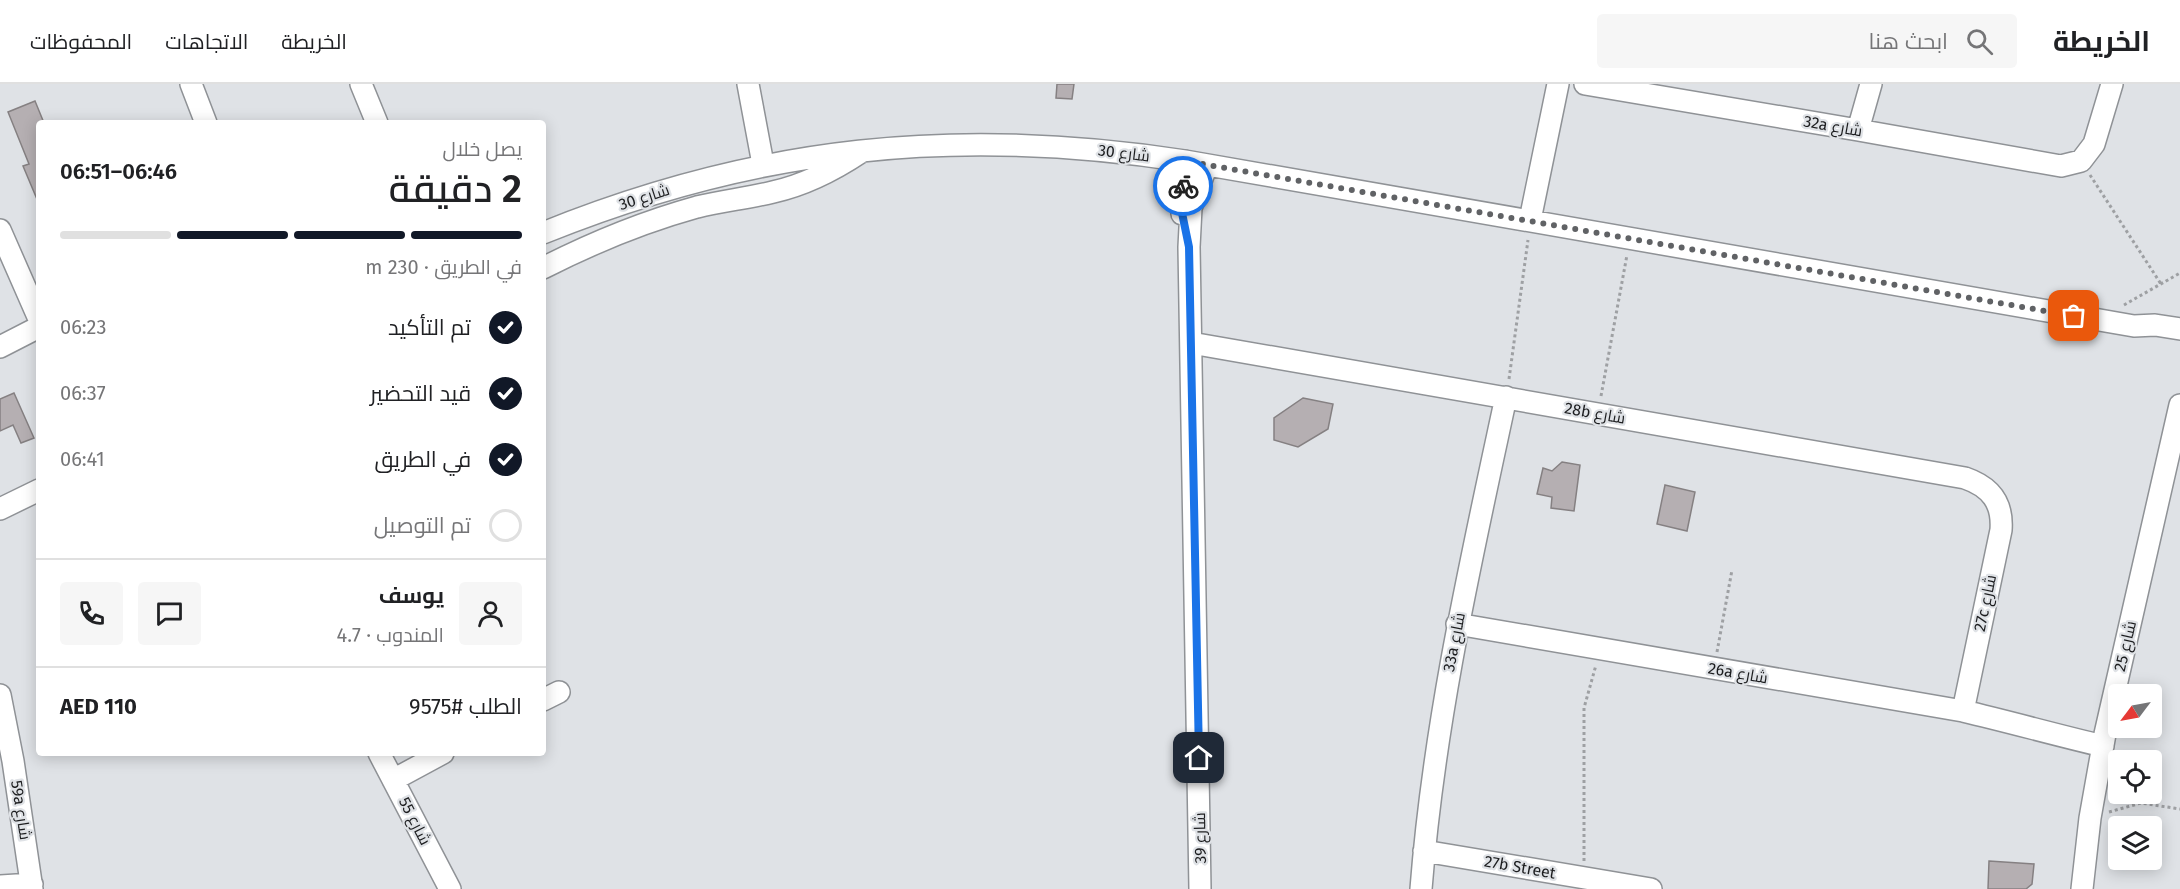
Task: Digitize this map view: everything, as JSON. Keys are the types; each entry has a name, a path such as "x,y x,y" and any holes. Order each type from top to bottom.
{"street":[{"path":"191,84 205,120"},
{"path":"362,84 376,120"},
{"path":"747,84 763,165"},
{"path":"1530,220 1558,84"},
{"name":"32a شارع","path":"1585,84 1858,130 2050,166 2071,165 2081,160"},
{"path":"1858,130 1871,84"},
{"path":"2081,160 2094,144 2112,84"},
{"name":"شارع 30","path":"546,232 669,188 763,165 866,149 974,144 1082,147 1185,161 2097,320 2134,326 2155,325 2180,329"},
{"path":"546,267 613,235 655,220 698,207 775,192 807,182 838,167 866,149"},
{"name":"شارع 39","path":"1185,161 1182,213 1189,247"},
{"name":"شارع 39","path":"1200,889 1189,247 1191,208 1207,165"},
{"path":"0,230 36,312"},
{"name":"شارع 30","path":"2134,326 2153,336 2180,341"},
{"path":"0,347 36,329"},
{"name":"28b شارع","path":"1191,343 1965,478 1977,482 1994,495"},
{"name":"33a شارع","path":"1421,889 1432,775 1457,624 1506,397"},
{"name":"شارع 25","path":"2082,889 2090,818 2104,740 2180,405"},
{"path":"0,509 36,491"},
{"name":"27c شارع","path":"1963,711 2001,530 2002,518 1994,495"},
{"name":"26a شارع","path":"1457,624 1963,711 2019,724 2037,731 2104,740"},
{"name":"59a شارع","path":"0,695 13,762 32,887"},
{"name":"شارع 55","path":"381,756 450,889"},
{"path":"393,780 437,756"},
{"name":"27b Street","path":"1424,850 1651,889"},
{"path":"0,886 32,887"}],"path":[{"path":"2081,160 2161,284"},
{"path":"1506,397 1530,220"},
{"path":"1598,414 1629,238"},
{"path":"2097,320 2180,273"},
{"path":"1714,669 1732,570"},
{"path":"1583,877 1586,825 1584,708 1600,649"},
{"path":"2090,818 2140,802 2180,809"}],"building":[{"path":"1057,84 1074,84 1072,99 1056,98"},
{"path":"35,101 43,120 36,120 36,197 23,166 29,164 8,112"},
{"path":"14,393 34,438 21,443 13,425 0,431 0,399"},
{"path":"1303,398 1333,404 1328,429 1298,447 1274,440 1274,418"},
{"path":"1562,462 1580,465 1574,511 1551,508 1552,497 1537,494 1543,468 1552,471"},
{"path":"1665,485 1695,492 1687,531 1657,524"},
{"path":"1989,861 2034,864 2032,884 2026,889 1988,889"}],"way so far":[{"path":"1183,186 1185,161 2074,316"}],"route":[{"path":"1183,186 1182,213 1189,247 1199,758"}]}
